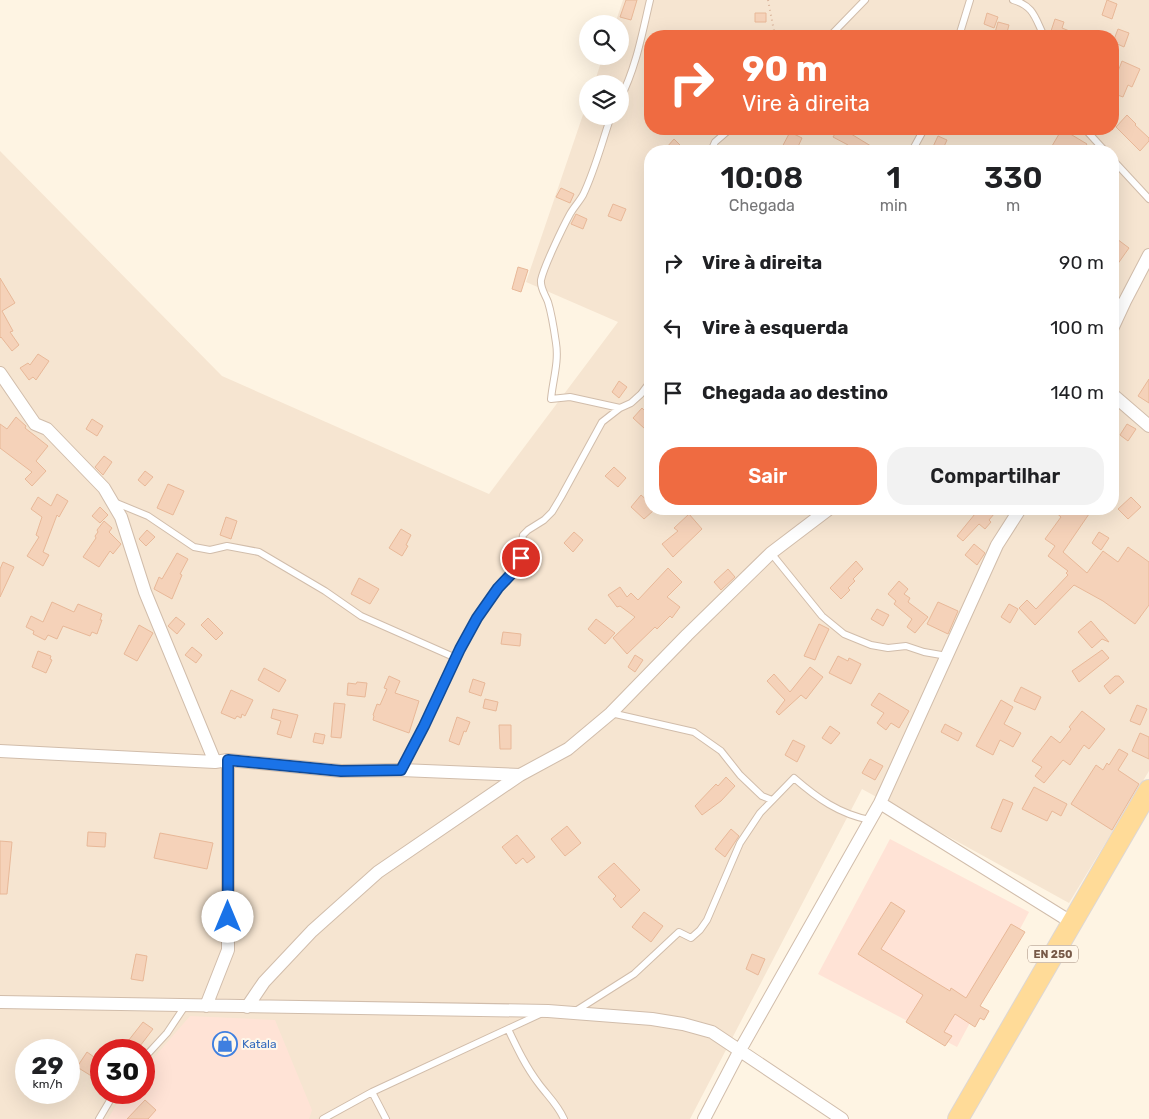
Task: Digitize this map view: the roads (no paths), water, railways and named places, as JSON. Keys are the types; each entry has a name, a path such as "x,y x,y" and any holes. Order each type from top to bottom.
{"main road":[{"name":"EN 250","path":"958,1119 1149,790"}],"street":[{"path":"1119,302 1149,255"},
{"path":"0,373 35,424 47,429 98,482 112,501 120,517 145,592 221,761 228,950 206,1006"},
{"path":"1119,400 1149,426"},
{"path":"247,1007 264,982 312,930 378,872 520,776 568,749 612,713 687,635 771,553 821,515"},
{"path":"704,1119 740,1050 880,803 997,545 1016,515"},
{"path":"0,751 221,761 341,771 401,770 520,776"},
{"path":"880,803 1071,922"},
{"path":"0,1002 548,1011 652,1019 683,1024 712,1032 842,1119"}],"lane":[{"path":"629,79 639,49 650,0"},
{"path":"836,30 865,0"},
{"path":"961,30 970,0"},
{"path":"1013,0 1027,6 1033,12 1041,30"},
{"path":"609,125 583,194 577,207 571,212 543,274 541,283 547,300 556,344 557,369 553,379 551,399 570,397 620,408"},
{"path":"714,145 723,135"},
{"path":"1091,135 1100,145"},
{"path":"1119,167 1149,199"},
{"path":"401,770 477,618 498,588 519,563 523,535 552,512 602,422 620,408 631,403 644,390"},
{"path":"112,501 148,516 194,548 210,550 227,546 259,552 325,591 362,616 456,658"},
{"path":"771,553 817,610 844,634 871,645 888,648 906,646 924,652 947,656"},
{"path":"612,713 694,732 721,751 740,776 762,796 772,800"},
{"path":"572,1013 634,974 679,932 691,938 700,930 707,920 740,843 760,813 794,778 830,806 871,820"},
{"path":"155,1046 167,1033 185,1006"},
{"path":"323,1119 372,1092 548,1011"},
{"path":"508,1029 527,1065 559,1109 564,1119"},
{"path":"372,1092 386,1119"},
{"path":"100,1119 109,1104"}],"place":[{"name":"Katala","path":"225,1044"}]}
